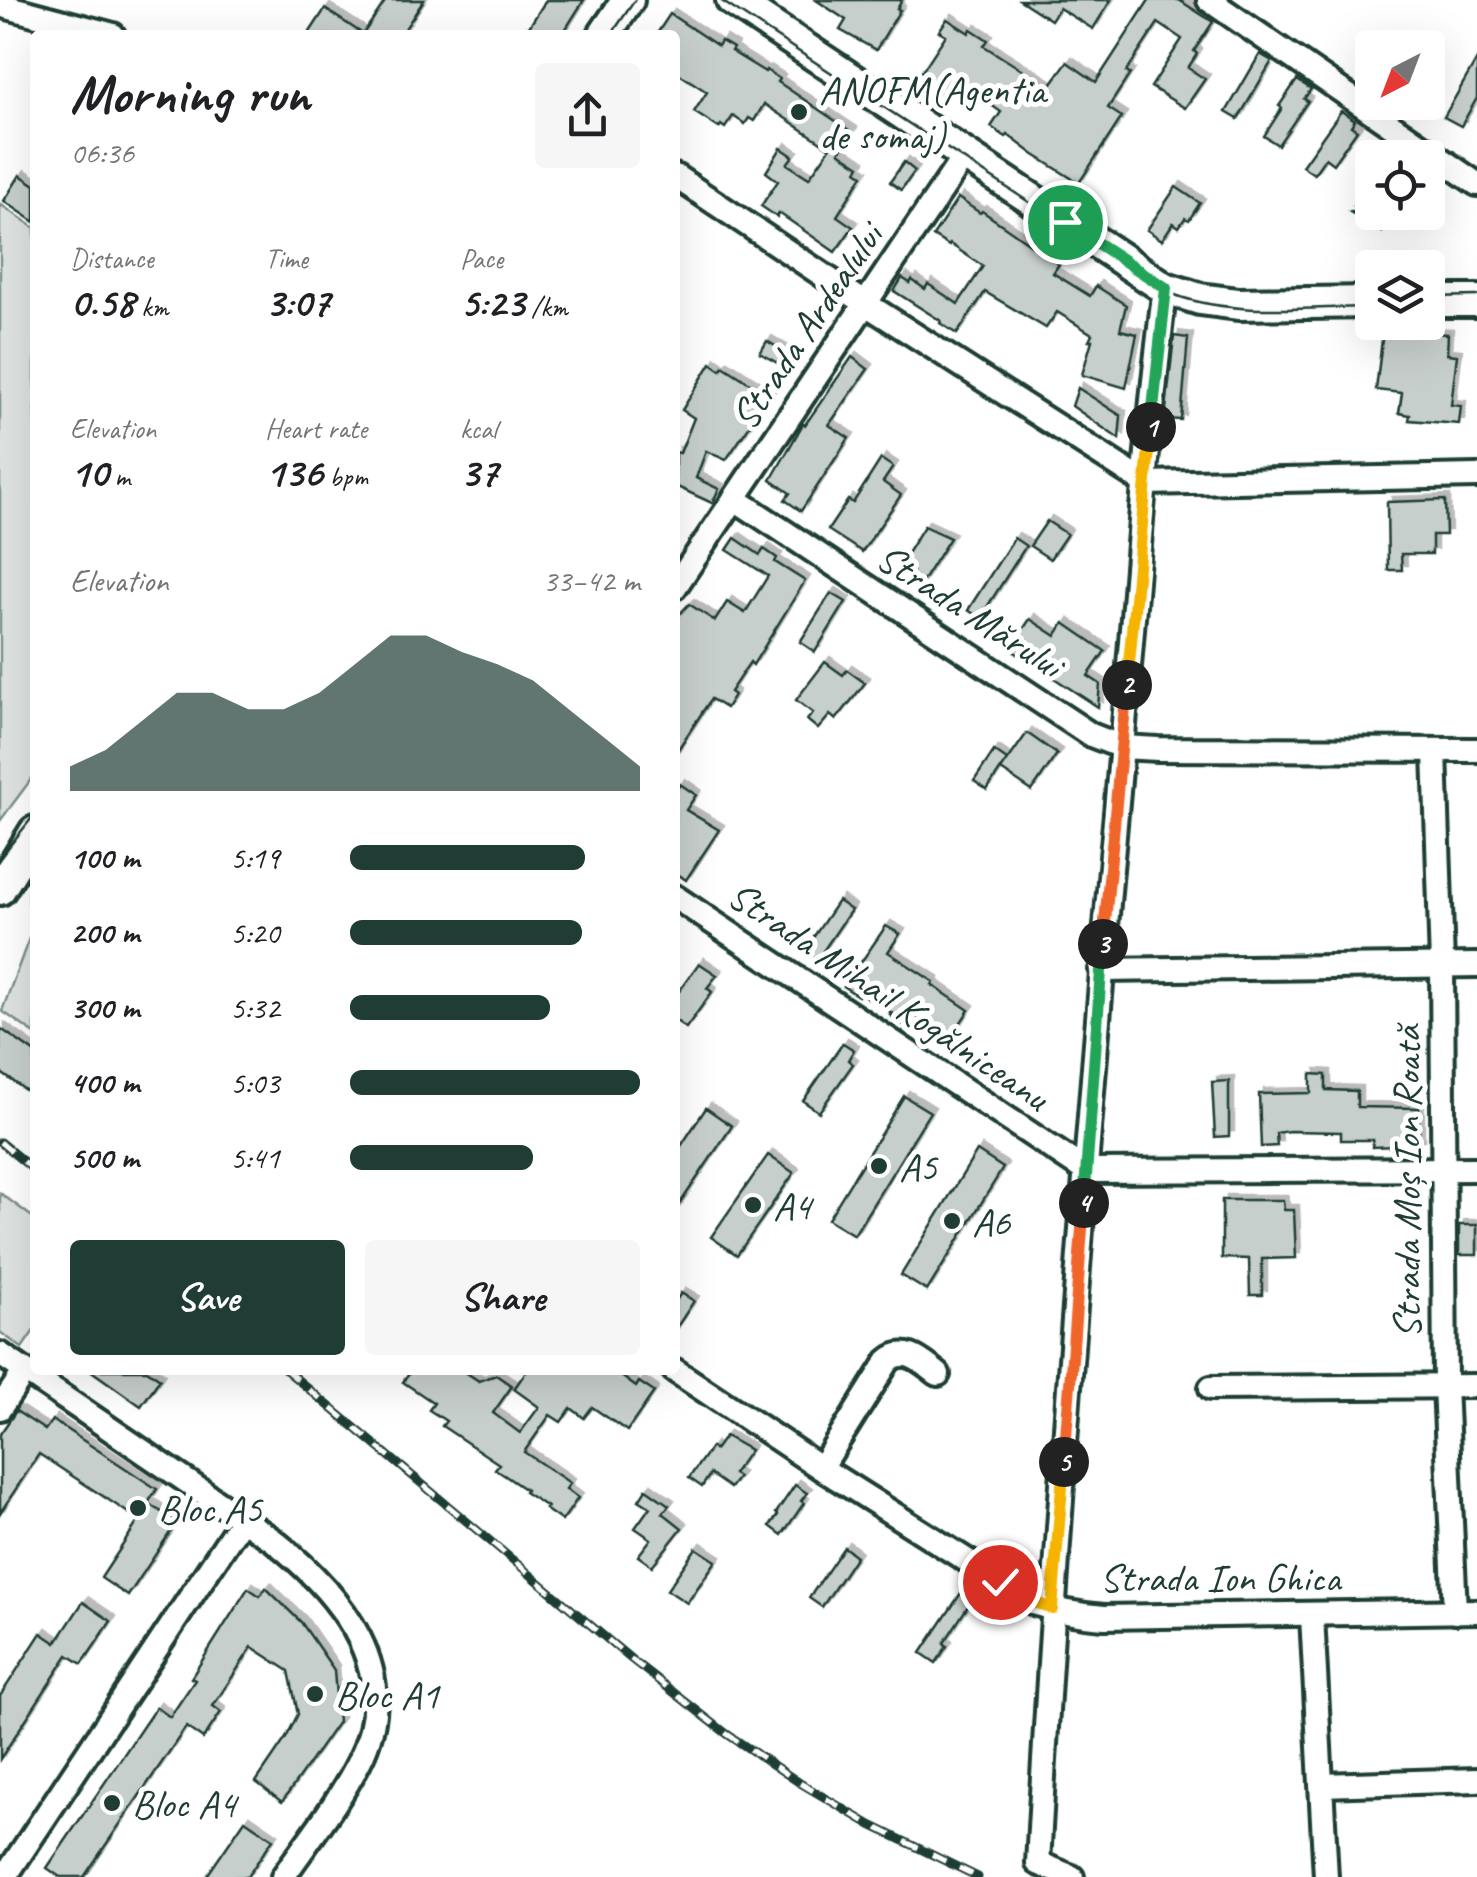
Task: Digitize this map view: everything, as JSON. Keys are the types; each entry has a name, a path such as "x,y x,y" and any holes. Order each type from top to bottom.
{"main road":[{"path":"607,30 628,0"},
{"path":"732,0 1166,288 1200,299 1238,304 1355,302"},
{"path":"1445,301 1477,300"},
{"path":"0,889 30,840"}],"street":[{"path":"1209,0 1477,184"},
{"path":"0,5 94,30"},
{"name":"Strada Ardealului","path":"680,580 965,155"},
{"path":"680,179 866,304 1145,482 1477,476"},
{"path":"1072,1877 1038,1863 1052,1609 1101,970 1166,288"},
{"name":"Strada Mărului","path":"735,499 1091,735 1122,747 1477,750"},
{"name":"Strada Moș Ion Roată","path":"1435,751 1445,1169 1444,1386 1466,1612"},
{"name":"Strada Mihail Kogălniceanu","path":"680,900 1086,1171"},
{"path":"1101,970 1477,965"},
{"path":"1086,1171 1477,1169"},
{"path":"0,1354 30,1374"},
{"path":"821,1468 888,1360 906,1354 938,1374"},
{"path":"0,1408 25,1371"},
{"name":"Strada Ion Ghica","path":"680,1374 821,1468 1034,1602 1052,1609 1104,1618 1466,1612"},
{"path":"31,1375 243,1518 304,1564 327,1589 359,1636 375,1689 376,1708 359,1762 283,1877"},
{"path":"1211,1388 1477,1386"},
{"path":"5,1877 243,1518"},
{"path":"1312,1616 1326,1877"},
{"path":"1322,1785 1477,1780"}],"shaded area":[{"path":"0,204 30,225 30,781 0,821"},
{"path":"30,936 30,1031 2,1011"},
{"path":"0,1193 30,1215 30,1336 22,1348 0,1332"}],"building":[{"path":"386,0 424,0 404,30 366,30"},
{"path":"546,0 584,0 565,30 527,30"},
{"path":"816,0 902,0 876,50 840,30 846,20"},
{"path":"1020,0 1111,0 1093,29 1059,8 1051,20"},
{"path":"1149,0 1179,0 1213,22 1188,68 1205,79 1185,108 1151,87 1182,39 1158,23 1108,108 1122,117 1079,183 991,127 1001,112 960,83 956,82 946,97 917,79 946,35 939,31 947,19 988,40 984,46 1049,87 1067,62 1096,82"},
{"path":"325,9 357,30 311,30"},
{"path":"670,14 718,46 721,41 852,132 839,152 860,166 857,171 863,175 837,216 853,227 835,252 779,213 777,217 761,206 778,181 766,172 781,148 793,156 787,164 809,178 830,148 764,104 754,121 749,118 745,124 733,116 725,128 694,112 707,92 680,74 680,30 659,30"},
{"path":"1260,54 1272,61 1238,119 1226,112"},
{"path":"1477,59 1477,98 1461,126 1445,115"},
{"path":"1297,80 1311,89 1304,99 1308,101 1278,145 1264,136"},
{"path":"1341,111 1355,120 1351,126 1357,130 1333,164 1325,158 1314,174 1302,166"},
{"path":"904,162 915,171 901,190 890,182"},
{"path":"20,175 30,182 30,219 4,201"},
{"path":"1176,187 1200,203 1189,220 1185,218 1179,227 1173,223 1162,240 1147,230"},
{"path":"958,198 1059,264 1053,273 1090,296 1096,286 1126,305 1120,330 1137,334 1126,388 1082,375 1092,334 1057,312 1046,328 985,292 957,334 894,291 902,278 910,283 912,280 925,289 928,284 958,304 983,266 933,236"},
{"path":"1448,334 1447,354 1457,355 1451,405 1461,406 1459,424 1409,420 1410,415 1399,413 1402,393 1376,390 1382,340 1445,340"},
{"path":"1174,336 1188,338 1181,420 1165,419"},
{"path":"767,341 795,358 788,369 760,353"},
{"path":"852,357 868,369 829,425 849,438 801,511 785,500 790,493 771,480 803,424"},
{"path":"711,363 721,370 723,366 770,396 726,460 706,451 696,478 719,489 712,503 680,488 680,453 694,418 682,410"},
{"path":"1078,388 1121,416 1119,439 1072,406"},
{"path":"881,459 893,467 883,482 901,495 862,552 828,530 848,500 853,503"},
{"path":"1445,500 1446,535 1432,535 1432,554 1401,554 1402,570 1388,570 1387,502"},
{"path":"1047,521 1067,534 1050,559 1030,546"},
{"path":"924,526 950,538 917,590 905,583 913,571 901,563"},
{"path":"735,538 760,555 764,549 777,558 775,562 805,581 753,665 750,662 730,692 734,695 726,708 711,699 680,746 680,614 689,604 715,621 727,602 745,613 768,576 727,550"},
{"path":"1014,538 1026,546 980,618 968,610"},
{"path":"831,593 846,602 815,652 800,642"},
{"path":"1030,619 1056,636 1064,623 1105,651 1088,676 1100,684 1098,707 1010,649"},
{"path":"825,662 843,675 847,670 865,683 836,720 830,715 818,729 807,720 813,713 796,700"},
{"path":"1027,733 1057,754 1032,791 1001,770"},
{"path":"994,751 1007,760 987,790 974,781"},
{"path":"680,784 696,795 686,810 719,830 686,880 680,876"},
{"path":"838,901 851,910 817,960 804,951"},
{"path":"886,926 900,934 888,952 969,1010 950,1039 912,1014 904,1025 892,1013 844,987"},
{"path":"699,963 717,975 707,988 712,992 686,1028 680,1024 680,990"},
{"path":"0,1028 30,1049 30,1093 0,1072"},
{"path":"843,1043 854,1050 848,1060 853,1064 819,1112 803,1101"},
{"path":"1311,1074 1326,1075 1326,1090 1357,1091 1357,1107 1419,1108 1419,1145 1372,1147 1373,1140 1341,1140 1341,1132 1289,1131 1276,1133 1277,1146 1261,1147 1259,1094 1311,1093"},
{"path":"1229,1081 1229,1136 1215,1137 1212,1082"},
{"name":"A5","path":"904,1096 930,1112 854,1235 828,1219"},
{"path":"706,1108 732,1126 680,1204 680,1147"},
{"name":"A6","path":"977,1151 1003,1168 927,1291 901,1275"},
{"name":"A4","path":"768,1155 794,1173 737,1255 711,1237"},
{"path":"1222,1200 1283,1200 1284,1210 1294,1210 1296,1258 1262,1259 1262,1295 1250,1295 1249,1259 1222,1258"},
{"path":"1459,1225 1477,1225 1477,1255 1459,1255"},
{"path":"680,1294 694,1301 680,1322"},
{"path":"97,1375 154,1375 160,1379 141,1406"},
{"path":"408,1375 470,1375 479,1381 496,1375 512,1386 493,1413 520,1433 539,1407 514,1389 524,1375 620,1375 636,1387 639,1382 654,1392 627,1431 592,1407 584,1418 571,1408 561,1422 550,1415 524,1452 570,1483 566,1489 578,1498 562,1521 495,1469 499,1464 442,1426 446,1421 429,1410 434,1403 403,1382"},
{"name":"Bloc A5","path":"16,1411 45,1430 52,1420 157,1489 148,1503 177,1522 128,1596 101,1578 139,1520 39,1454 0,1513 0,1434"},
{"path":"725,1436 750,1450 733,1474 738,1477 730,1488 710,1474 702,1487 689,1478 711,1447 715,1450"},
{"path":"795,1485 807,1493 782,1535 770,1526"},
{"path":"646,1489 669,1505 663,1513 682,1528 652,1566 638,1556 651,1539 635,1528 650,1507 639,1500"},
{"path":"844,1547 856,1556 822,1607 809,1598"},
{"path":"696,1548 716,1561 687,1603 667,1590"},
{"path":"248,1588 260,1596 266,1588 301,1622 334,1670 338,1722 282,1802 256,1782 298,1714 289,1671 252,1647 213,1706 221,1712 203,1739 186,1727 84,1877 60,1877 47,1868 156,1707 170,1717"},
{"path":"961,1593 972,1600 936,1663 921,1653"},
{"path":"83,1602 111,1621 82,1664 68,1655 0,1759 0,1696 41,1633 56,1643"},
{"path":"245,1820 273,1839 247,1877 206,1877"}],"tram line":[{"path":"614,30 635,0"},
{"path":"720,0 1165,291 1240,308 1355,307"},
{"path":"1445,297 1477,296"},
{"path":"0,858 30,820"}],"railway":[{"path":"0,1142 30,1167"},
{"path":"292,1375 631,1659 727,1734 871,1825 978,1877"}],"place":[{"name":"ANOFM(Agentia de somaj)","path":"799,112"},
{"name":"A5","path":"879,1166"},
{"name":"A4","path":"753,1205"},
{"name":"A6","path":"952,1221"},
{"name":"Bloc A5","path":"138,1508"},
{"name":"Bloc A1","path":"315,1694"},
{"name":"Bloc A4","path":"112,1803"}],"route":[{"path":"1000,1582 1052,1609 1101,970 1166,288 1065,222"}]}
